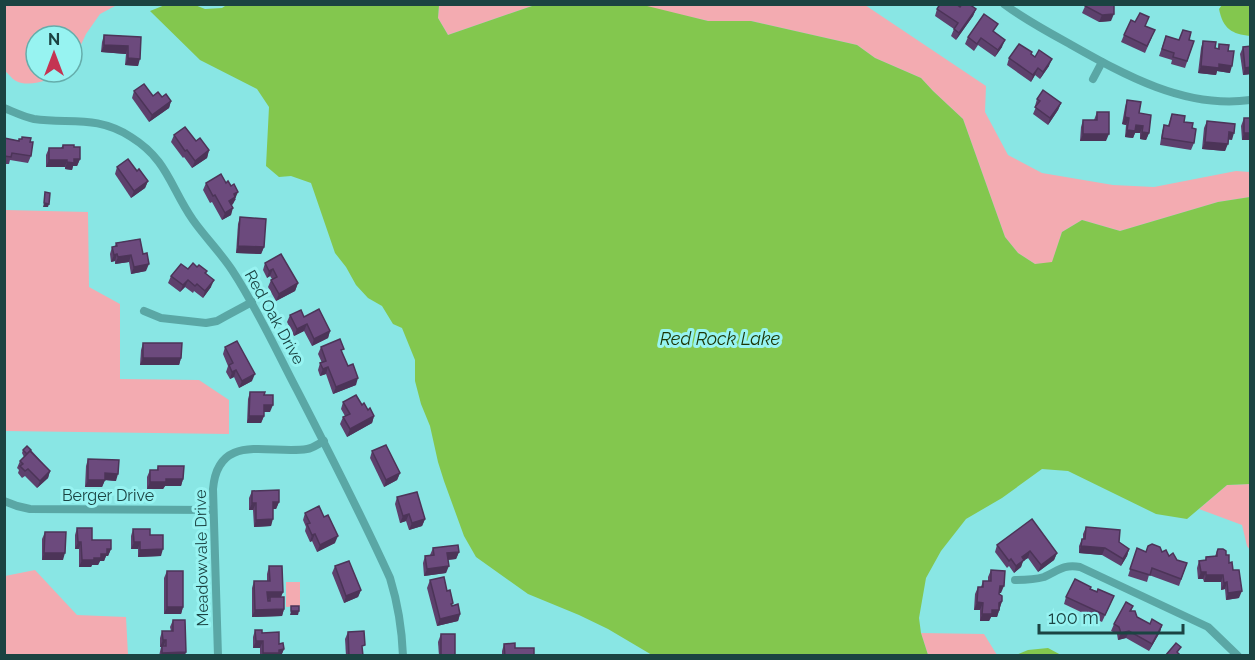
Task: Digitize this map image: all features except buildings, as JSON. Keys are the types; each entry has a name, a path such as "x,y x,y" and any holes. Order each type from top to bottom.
{"street":[{"path":"1004,4 1102,62 1156,87 1213,100 1251,100"},
{"path":"1093,79 1102,62"},
{"name":"Red Oak Drive","path":"4,108 34,119 94,122 130,136 160,162 192,219 232,270 252,302 324,441 390,578 401,624 403,656"},
{"path":"144,311 161,318 206,322 217,321 252,302"},
{"name":"Meadowvale Drive","path":"218,656 213,510 214,479 217,469 231,455 240,450 250,448 291,451 310,449 324,441"},
{"name":"Berger Drive","path":"4,501 30,509 213,510"},
{"path":"1016,580 1030,581 1064,567 1080,567 1208,627 1238,656"}],"shaded area":[{"path":"5,4 117,4 100,14 84,38 84,24 24,24 24,83 16,81 5,71"},
{"path":"439,5 535,5 448,35 438,18"},
{"path":"639,5 865,5 986,86 985,112 1008,155 1042,173 1113,185 1154,187 1236,171 1250,172 1250,197 1218,202 1120,231 1082,220 1062,232 1052,263 1035,264 1018,253 1005,237 963,119 921,78 875,58 857,45 751,21 708,21"},
{"path":"5,210 88,212 89,287 120,304 120,379 199,380 229,400 229,434 5,431"},
{"path":"1250,484 1250,550 1242,525 1199,509 1227,485"},
{"path":"35,570 77,615 126,617 128,655 5,655 5,576"},
{"path":"286,582 300,582 300,606 286,607"},
{"path":"921,633 984,634 997,655 928,655"}],"water":[{"name":"Red Rock Lake","path":"228,4 439,5 438,18 448,35 535,5 639,4 708,21 751,21 857,45 875,58 921,78 963,119 1005,237 1018,253 1035,264 1052,262 1062,232 1082,220 1120,231 1218,202 1250,197 1250,484 1227,485 1187,519 1156,514 1068,471 1042,469 1002,498 966,519 941,551 926,578 919,618 928,655 652,655 608,629 528,594 476,557 464,536 444,481 430,426 415,381 415,360 402,328 393,324 382,306 368,298 356,285 335,253 311,183 291,176 279,177 266,166 269,107 257,89 200,60 150,11 165,5 195,5 205,9 222,8"},
{"path":"1222,5 1250,5 1250,36 1233,32 1226,26 1219,9"},
{"path":"1048,648 1061,655 1016,655 1028,650"}]}
